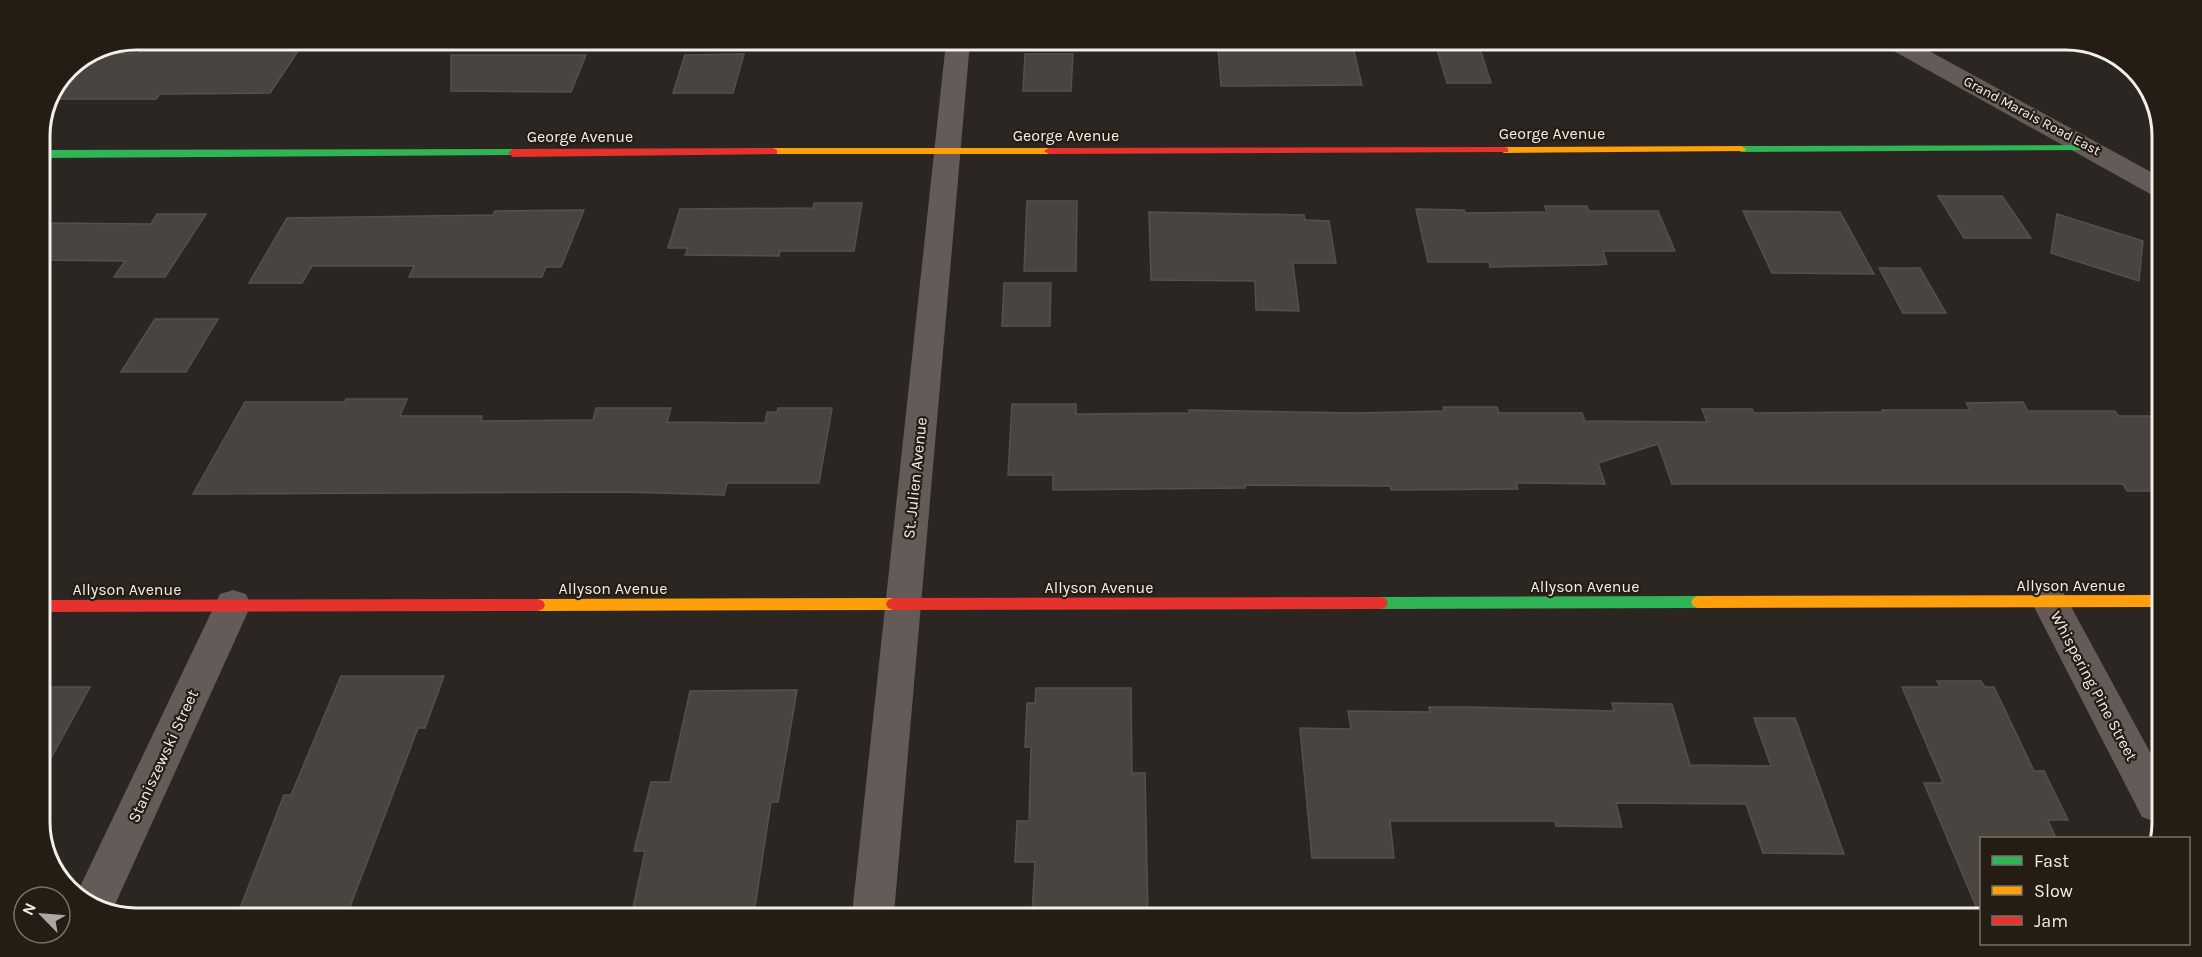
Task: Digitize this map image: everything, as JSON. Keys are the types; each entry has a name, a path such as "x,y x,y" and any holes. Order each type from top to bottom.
{"street":[{"name":"St. Julien Avenue","path":"874,908 957,50"},
{"name":"Grand Marais Road East","path":"1910,50 2092,148 2152,183"},
{"name":"George Avenue","path":"50,154 2092,148"},
{"name":"Whispering Pine Street","path":"2049,601 2152,795"},
{"name":"Allyson Avenue","path":"50,606 2152,601"},
{"name":"Staniszewski Street","path":"97,898 233,605"}],"building":[{"path":"141,50 299,50 270,93 160,94 156,99 58,99 82,69 92,61 109,54 139,53"},
{"path":"1218,50 1354,50 1362,85 1221,86"},
{"path":"1437,50 1480,50 1491,83 1447,83"},
{"path":"744,54 733,93 673,93 685,55"},
{"path":"1025,54 1073,54 1071,91 1023,91"},
{"path":"451,55 586,55 571,92 451,91"},
{"path":"1938,196 2002,196 2031,238 1964,238"},
{"path":"1027,201 1077,201 1076,271 1024,271"},
{"path":"814,203 862,203 854,251 780,251 779,256 685,255 688,248 668,248 680,209 813,208"},
{"path":"1545,206 1587,206 1589,211 1658,211 1675,251 1603,251 1607,264 1597,265 1490,267 1489,262 1428,262 1416,209 1464,210 1465,213 1547,212"},
{"path":"584,210 561,267 546,267 542,277 409,277 414,266 312,266 302,283 249,283 287,218 493,215 495,211"},
{"path":"1743,211 1840,212 1874,274 1772,273"},
{"path":"1149,212 1304,215 1305,220 1329,221 1336,263 1293,263 1299,311 1256,310 1255,281 1151,280"},
{"path":"157,214 206,214 165,277 114,277 125,261 50,260 50,226 52,223 151,224"},
{"path":"2057,214 2143,241 2139,281 2051,253"},
{"path":"1879,268 1920,268 1946,313 1903,313"},
{"path":"1004,283 1051,283 1050,326 1002,326"},
{"path":"155,319 218,319 186,372 121,372"},
{"path":"346,399 407,399 400,416 482,416 481,421 593,420 596,408 671,408 667,422 765,423 767,412 777,412 778,408 832,408 819,483 727,483 724,495 624,492 193,494 245,402 344,402"},
{"path":"2023,402 2028,411 2115,411 2118,416 2152,416 2152,491 2127,491 2123,484 1672,484 1658,444 1598,463 1605,484 1516,483 1518,489 1391,490 1390,486 1245,485 1245,488 1053,490 1053,475 1008,475 1012,404 1076,404 1076,414 1189,413 1189,410 1356,413 1444,411 1443,407 1497,407 1499,413 1582,413 1585,421 1707,422 1702,409 1752,409 1754,413 1970,410 1966,403"},
{"path":"341,676 444,676 425,728 418,728 350,908 240,908 284,795 291,795"},
{"path":"1937,681 1981,681 1985,687 1994,687 2034,771 2044,771 2068,820 2048,820 2056,837 1980,837 1980,908 1977,908 1924,783 1943,783 1902,687 1940,687"},
{"path":"50,687 90,687 50,760"},
{"path":"1036,688 1131,688 1132,773 1145,773 1148,908 1032,908 1035,862 1015,862 1017,821 1029,821 1031,747 1025,747 1027,703 1035,703"},
{"path":"797,690 778,802 771,802 755,908 633,908 645,851 634,851 651,782 670,782 690,691"},
{"path":"1612,703 1672,704 1690,765 1771,766 1754,718 1795,718 1844,854 1763,853 1746,804 1616,803 1622,827 1556,826 1555,821 1390,821 1394,858 1312,858 1300,728 1351,729 1348,711 1430,712 1429,707 1468,707 1614,711"}],"traffic: fast":[{"path":"1741,149 2092,148"},
{"path":"50,154 513,153"},
{"path":"1381,603 1698,602"}],"traffic: slow":[{"path":"1504,150 1741,149"},
{"path":"773,152 1049,151"},
{"path":"1698,602 2152,601"},
{"path":"538,605 893,604"}],"traffic: jam":[{"path":"1049,151 1504,150"},
{"path":"513,153 773,152"},
{"path":"893,604 1381,603"},
{"path":"50,606 538,605"}]}
